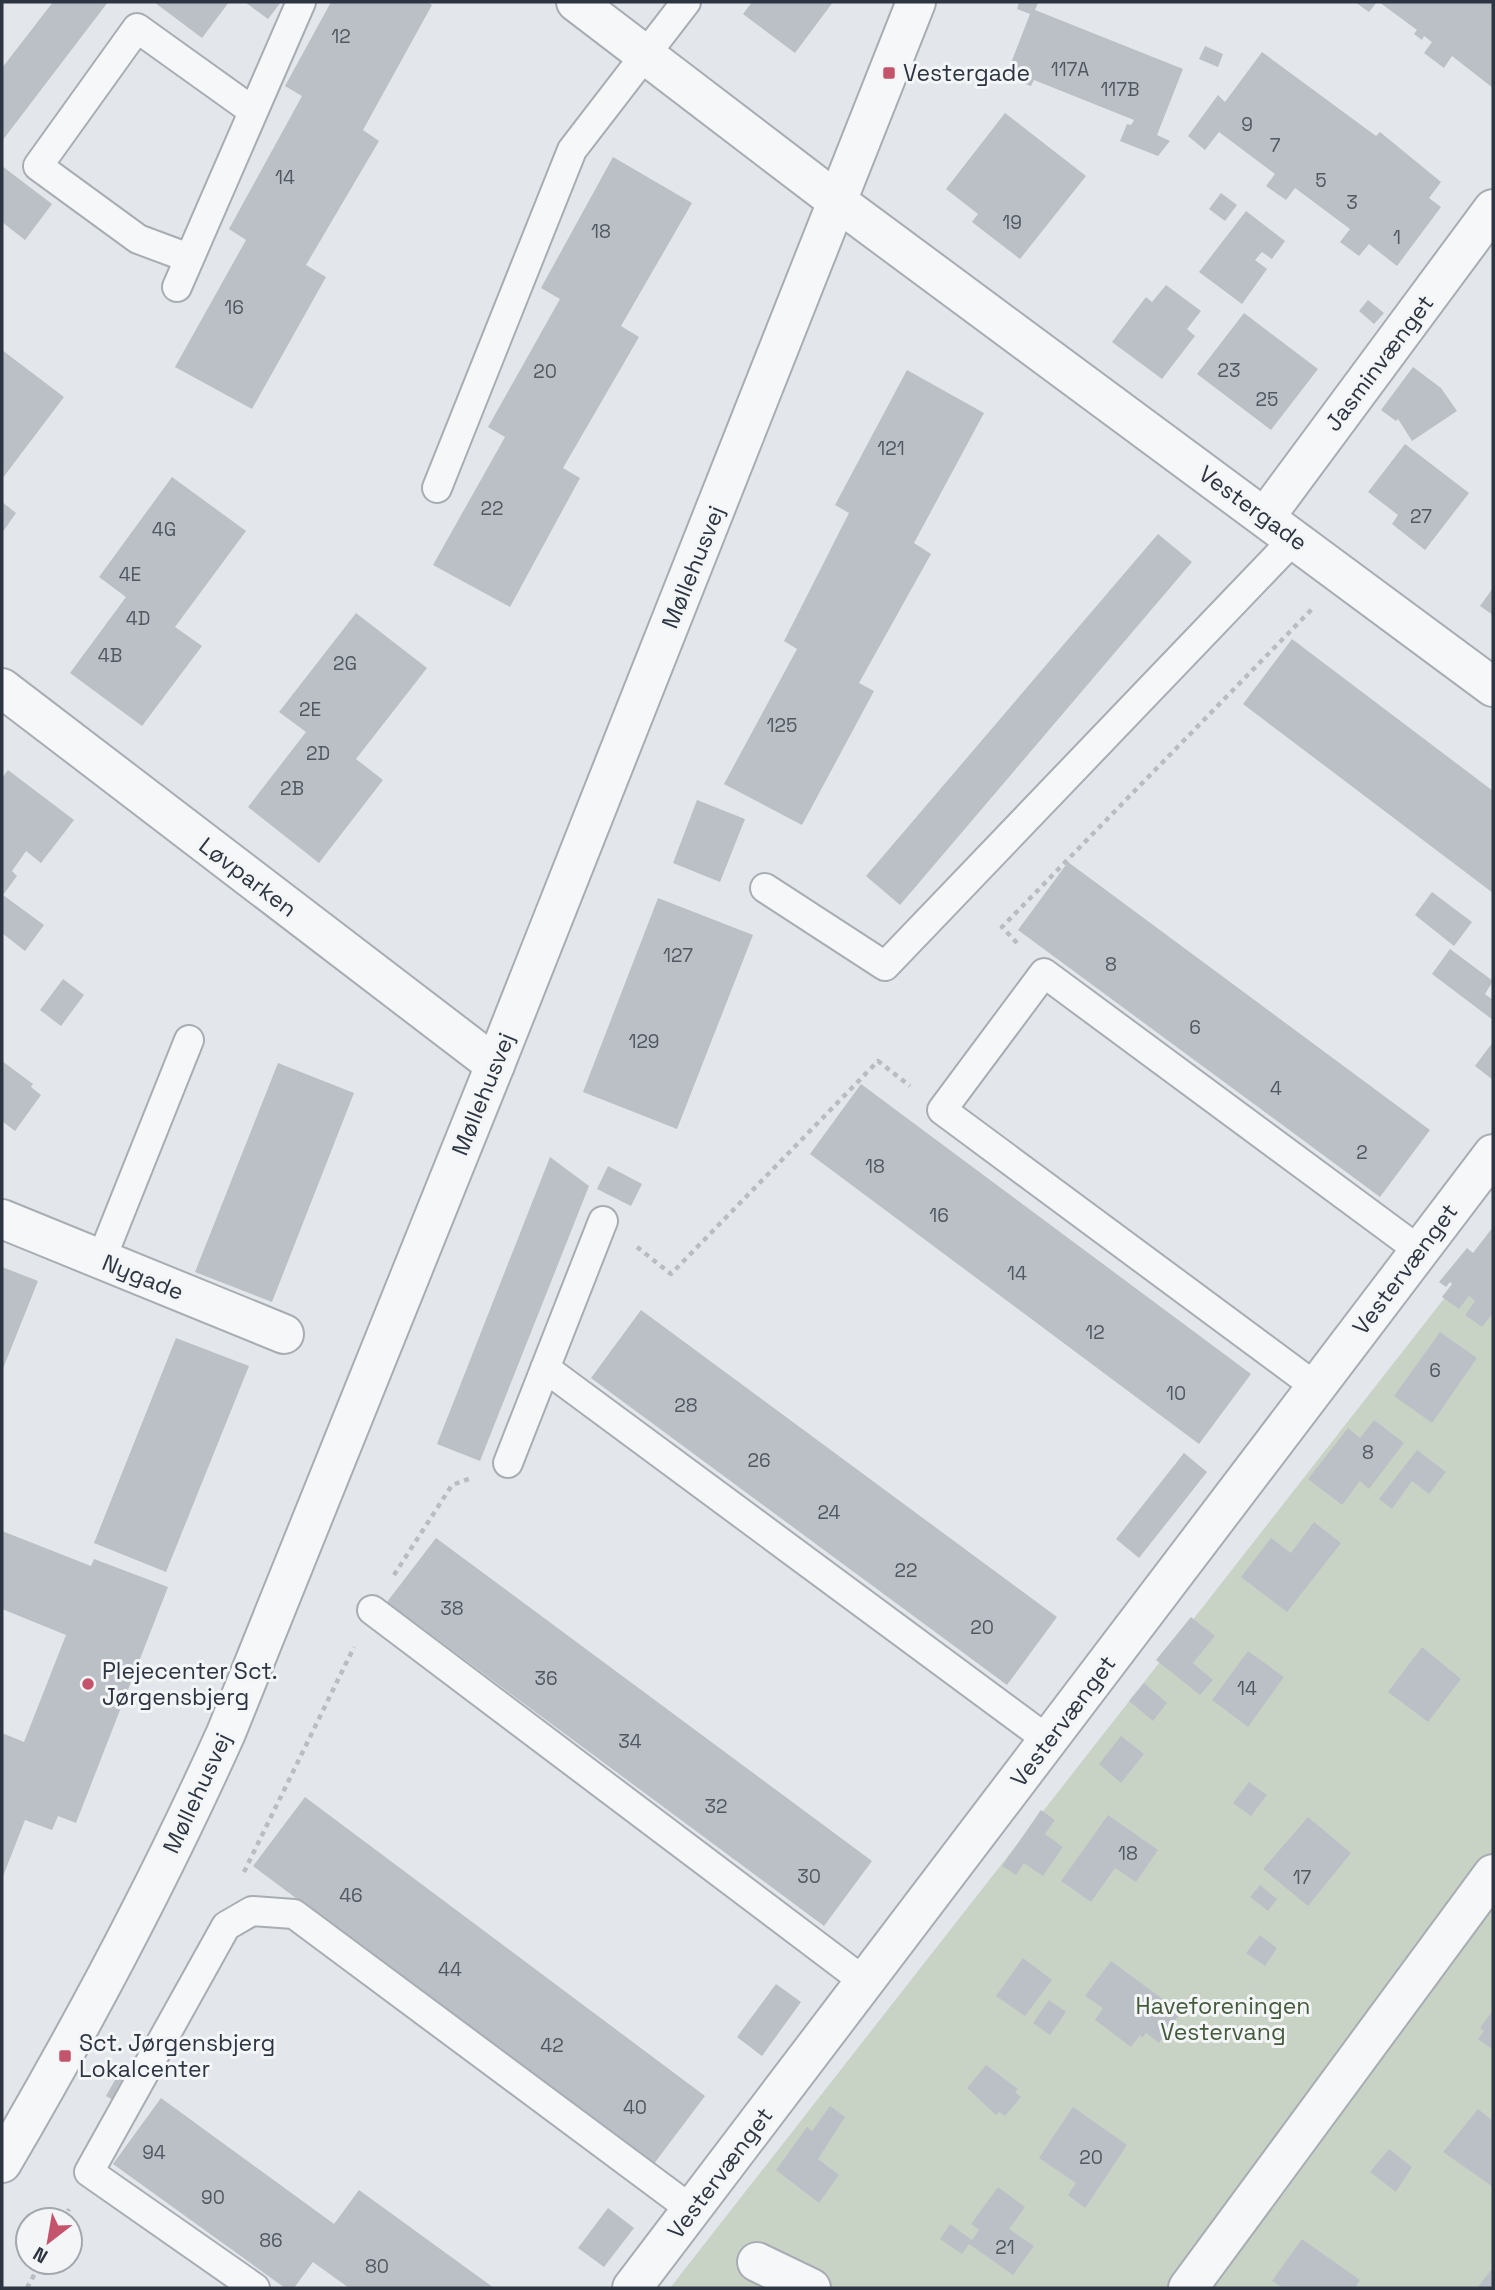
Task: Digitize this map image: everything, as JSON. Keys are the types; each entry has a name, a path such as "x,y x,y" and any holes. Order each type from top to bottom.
{"street":[{"name":"Vestergade","path":"576,2 838,202 1493,687"},
{"name":"Møllehusvej","path":"2,2163 83,2023 211,1767 495,1065 916,2"},
{"name":"Jasminvænget","path":"1279,528 1493,209"},
{"name":"Løvparken","path":"2,688 495,1065"},
{"name":"Vestervænget","path":"632,2288 1493,1153"},
{"name":"Nygade","path":"2,1219 284,1334"},
{"path":"1188,2288 1493,1874"},
{"path":"757,2262 811,2288"}],"lane":[{"path":"177,287 301,2"},
{"path":"437,488 572,150 686,2"},
{"path":"189,258 138,239 38,166 137,28 253,111"},
{"path":"765,888 885,967 1279,528"},
{"path":"1316,1387 942,1110 1044,973 1420,1251"},
{"path":"101,1260 189,1040"},
{"path":"508,1463 603,1221"},
{"path":"545,1368 1048,1740"},
{"path":"372,1610 865,1982"},
{"path":"255,2288 89,2172 226,1926 252,1910 294,1914 692,2210"}],"path":[{"path":"1044,973 1002,927 1345,575"},
{"path":"603,1221 671,1273 878,1061 942,1110"},
{"path":"226,1926 232,1897 372,1610 452,1485 508,1463"}],"green space":[{"name":"Haveforeningen Vestervang","path":"1493,1236 1493,2288 670,2288"}],"building":[{"path":"53,2 108,2 2,141 2,68"},
{"path":"154,2 229,2 202,38"},
{"path":"245,2 281,2 268,19"},
{"path":"331,2 427,2 432,5 363,130 379,141 306,265 326,277 252,409 175,367 246,240 229,229 302,96 285,86"},
{"path":"752,2 833,2 795,53 743,14"},
{"path":"1019,2 1038,3 1035,10 1183,69 1157,135 1170,141 1158,156 1120,141 1127,124 1131,125 1134,120 1034,80 1031,86 1006,76 1030,14 1017,9"},
{"path":"1355,2 1377,2 1369,12"},
{"path":"1379,2 1493,2 1493,88 1452,56 1444,68 1424,53 1432,42 1424,36 1422,40 1414,34 1417,30"},
{"path":"1205,46 1223,54 1218,67 1199,59"},
{"path":"1262,52 1376,136 1380,132 1441,182 1429,198 1441,207 1397,266 1369,244 1359,256 1340,242 1350,229 1295,188 1286,200 1266,186 1275,174 1219,132 1205,150 1188,136 1218,95 1225,102"},
{"path":"1005,113 1086,176 1020,259 972,222 978,214 946,189"},
{"path":"613,157 692,203 621,326 639,337 563,468 580,478 510,607 433,565 505,437 488,427 560,299 541,288"},
{"path":"2,166 52,204 25,240 2,222"},
{"path":"1221,193 1237,205 1225,221 1209,209"},
{"path":"1246,211 1285,241 1272,259 1262,252 1255,260 1267,269 1242,304 1199,272"},
{"path":"1166,285 1201,311 1187,329 1195,336 1162,379 1112,342 1146,297 1152,302"},
{"path":"1368,300 1384,313 1374,324 1359,311"},
{"path":"1244,313 1318,369 1271,430 1197,374"},
{"path":"2,350 64,397 2,479"},
{"path":"1413,367 1441,388 1457,411 1412,441 1398,419 1396,421 1381,410"},
{"path":"907,370 984,413 914,543 931,554 859,683 874,691 802,825 724,784 797,649 784,641 849,513 835,505"},
{"path":"1405,444 1469,493 1425,550 1392,524 1398,515 1368,492"},
{"path":"172,477 246,531 175,627 202,646 142,726 70,673 126,597 99,577"},
{"path":"2,502 16,513 2,533"},
{"path":"1158,534 1192,562 900,905 866,876"},
{"path":"1493,588 1493,615 1480,606"},
{"path":"356,613 427,668 356,759 383,780 319,863 248,807 306,732 279,712"},
{"path":"1292,639 1493,791 1493,893 1243,704"},
{"path":"8,770 74,820 41,863 26,851 12,871 17,876 3,895 44,925 25,951 2,933 2,778"},
{"path":"697,800 745,819 720,882 673,863"},
{"path":"1068,862 1430,1130 1380,1197 1018,930"},
{"path":"1432,892 1472,922 1454,946 1415,915"},
{"path":"658,898 753,935 677,1129 583,1092"},
{"path":"1450,949 1493,981 1485,994 1493,1000 1493,1020 1432,974"},
{"path":"63,979 84,995 61,1026 40,1010"},
{"path":"1493,1042 1493,1080 1475,1066"},
{"path":"2,1061 33,1084 31,1087 41,1095 15,1131 2,1121"},
{"path":"278,1063 354,1093 272,1302 195,1272"},
{"path":"861,1084 1251,1374 1199,1444 810,1154"},
{"path":"550,1157 589,1186 480,1461 437,1444"},
{"path":"608,1166 642,1184 631,1206 597,1189"},
{"path":"1493,1227 1493,1313 1482,1327 1465,1315 1475,1301 1469,1296 1459,1309 1442,1297 1452,1284 1450,1282 1446,1287 1439,1282 1467,1248 1473,1253"},
{"path":"2,1267 38,1281 2,1371"},
{"path":"641,1310 1057,1617 1007,1685 591,1378"},
{"path":"1440,1332 1477,1358 1432,1423 1394,1396"},
{"path":"176,1338 249,1366 166,1572 94,1543"},
{"path":"1374,1420 1404,1443 1369,1489 1360,1481 1342,1505 1308,1479 1348,1428 1360,1438"},
{"path":"1417,1450 1446,1472 1429,1494 1412,1481 1392,1509 1379,1499"},
{"path":"1184,1453 1207,1472 1139,1558 1116,1539"},
{"path":"1314,1522 1341,1543 1287,1612 1241,1577 1271,1538 1291,1553"},
{"name":"Plejecenter Sct. Jørgensbjerg","path":"2,1531 91,1566 94,1559 168,1587 76,1823 58,1816 52,1830 25,1820 2,1879 2,1733 24,1742 66,1635 2,1609"},
{"path":"436,1538 872,1861 824,1926 387,1602"},
{"path":"1191,1617 1215,1636 1193,1663 1213,1680 1200,1695 1156,1660"},
{"path":"1422,1647 1461,1679 1428,1722 1388,1692"},
{"path":"1248,1651 1284,1677 1248,1727 1212,1700"},
{"path":"1144,1683 1167,1703 1153,1721 1129,1701"},
{"path":"1121,1736 1144,1754 1121,1783 1099,1764"},
{"path":"1249,1782 1267,1795 1251,1816 1233,1803"},
{"path":"305,1797 705,2096 653,2165 253,1866"},
{"path":"1041,1810 1055,1820 1045,1834 1063,1847 1043,1876 1024,1863 1016,1875 1002,1866"},
{"path":"1108,1815 1158,1850 1136,1882 1115,1868 1091,1902 1061,1881"},
{"path":"1308,1817 1351,1853 1308,1906 1263,1869"},
{"path":"1260,1885 1277,1899 1268,1911 1250,1897"},
{"path":"1260,1935 1277,1948 1265,1966 1246,1953"},
{"path":"1023,1958 1052,1980 1025,2016 996,1996"},
{"path":"1111,1961 1168,2003 1166,2005 1179,2015 1159,2043 1146,2033 1142,2038 1140,2035 1131,2047 1095,2020 1103,2008 1085,1996"},
{"path":"776,1984 801,2002 762,2056 737,2037"},
{"path":"1049,2000 1066,2012 1050,2035 1033,2023"},
{"path":"1493,2010 1493,2050 1478,2039 1484,2031 1480,2028"},
{"path":"986,2065 1018,2089 1015,2092 1021,2097 1005,2116 999,2112 996,2115 967,2088"},
{"path":"120,2071 129,2077 115,2101 106,2096"},
{"path":"161,2098 334,2224 359,2190 494,2288 349,2288 313,2262 294,2288 285,2288 113,2164"},
{"path":"830,2106 845,2117 818,2159 839,2175 819,2203 776,2170 807,2127 812,2131"},
{"path":"1073,2107 1127,2145 1085,2208 1068,2195 1076,2183 1039,2158"},
{"path":"1478,2109 1493,2121 1493,2187 1443,2152"},
{"path":"1389,2149 1412,2167 1396,2192 1370,2172"},
{"path":"998,2187 1025,2207 1009,2229 1034,2246 1013,2275 969,2244 962,2254 940,2239 950,2224 972,2240 979,2230 971,2224"},
{"path":"608,2208 634,2228 604,2267 578,2248"},
{"path":"1302,2239 1360,2280 1355,2288 1283,2288 1272,2281"},
{"path":"1491,2270 1493,2288 1477,2288"}],"place":[{"name":"Vestergade","path":"889,73"},
{"name":"Plejecenter Sct. Jørgensbjerg","path":"88,1684"},
{"name":"Sct. Jørgensbjerg Lokalcenter","path":"65,2056"}]}
